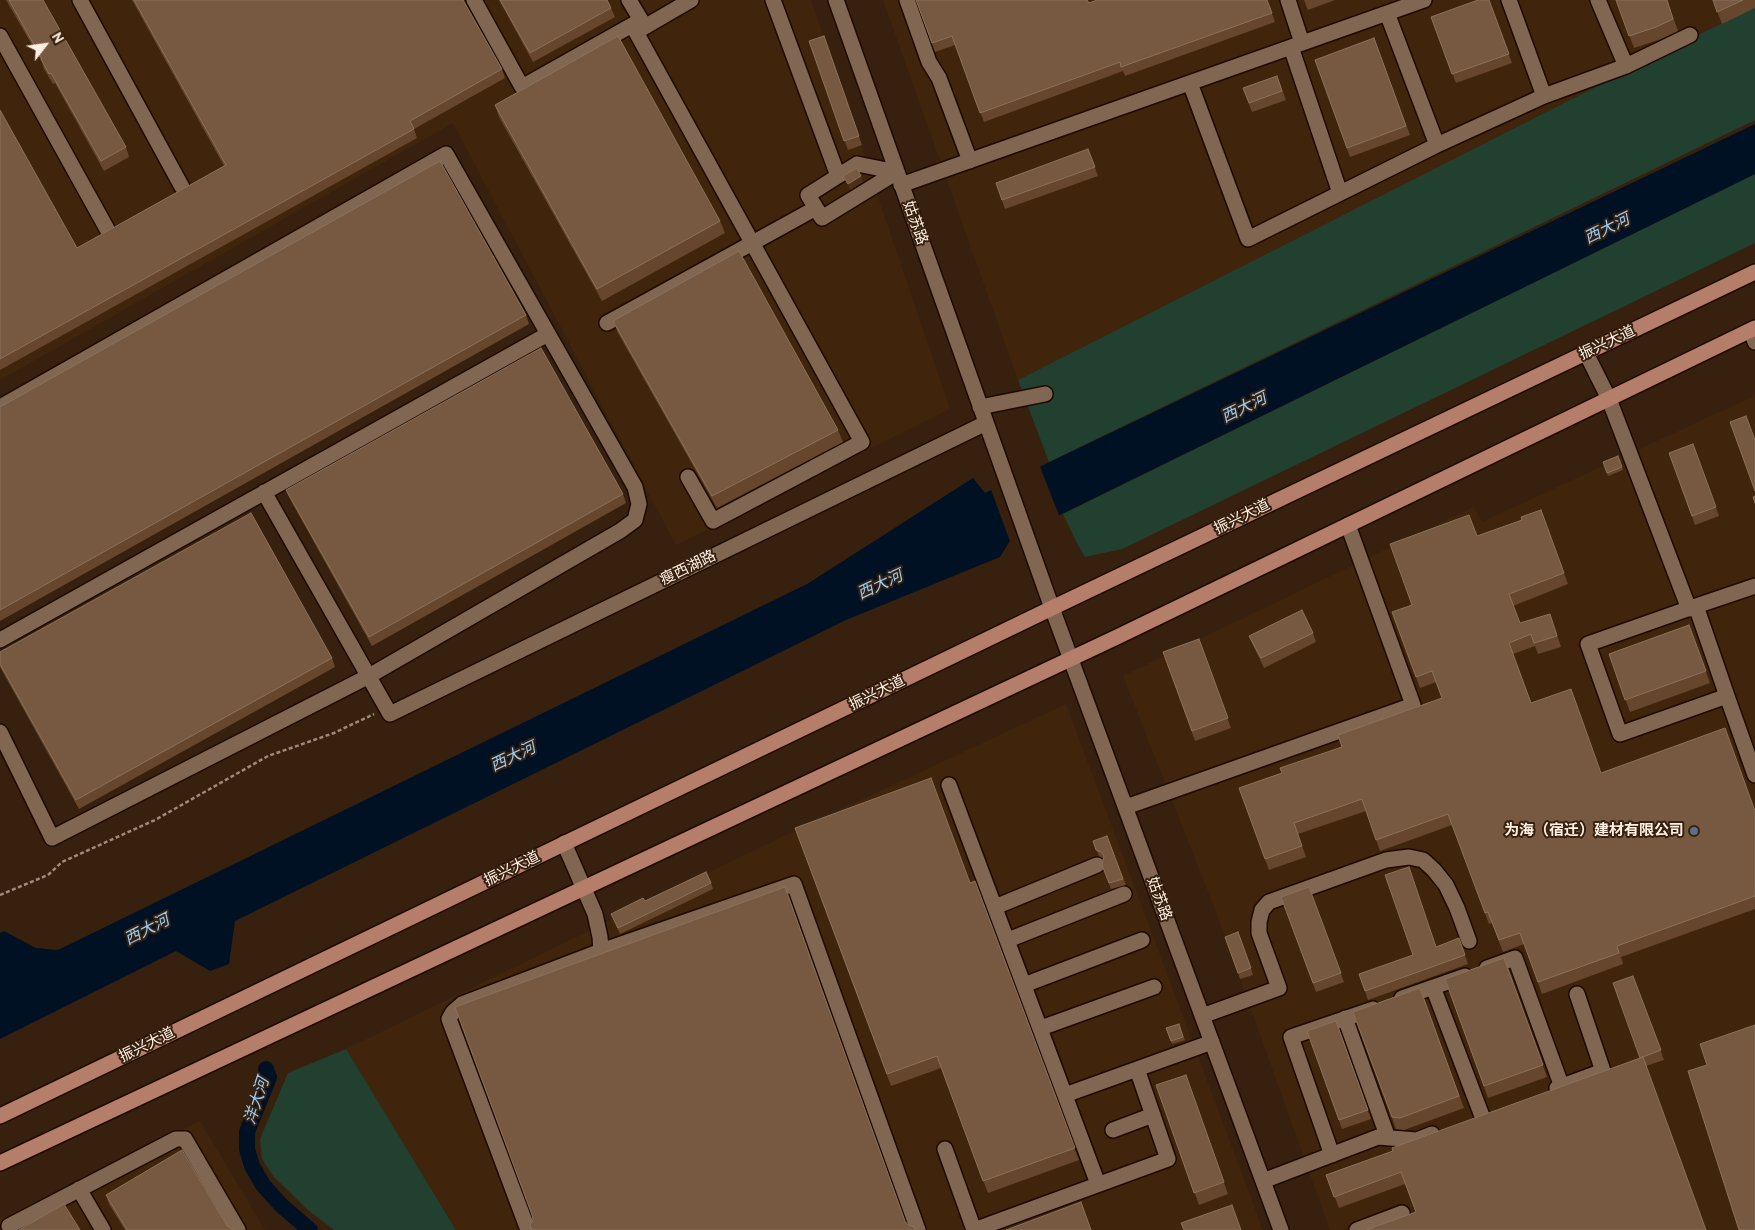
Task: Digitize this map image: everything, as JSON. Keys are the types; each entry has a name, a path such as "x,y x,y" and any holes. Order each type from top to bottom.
{"main road":[{"name":"振兴大道","path":"0,1116 1052,608 1755,272"},
{"path":"0,1164 1071,658 1609,399 1754,334"}],"street":[{"path":"80,0 182,187"},
{"path":"474,0 522,87 640,20 629,0"},
{"path":"688,477 713,521 862,442 636,32 691,0"},
{"path":"774,0 838,176"},
{"name":"姑苏路","path":"836,0 1052,608 1281,1230"},
{"path":"907,0 929,62 939,78 970,161"},
{"path":"1288,0 1297,45 1340,193"},
{"path":"899,179 857,164 808,195 822,218 899,179 970,161 1424,0"},
{"path":"1509,0 1544,96"},
{"path":"1598,0 1626,66"},
{"path":"1387,13 1437,145"},
{"path":"1190,83 1248,239 1437,145 1544,96 1626,66 1690,35"},
{"path":"0,36 107,229"},
{"path":"0,407 446,154 635,487 639,504 635,520 620,531 369,676 52,838 0,732"},
{"path":"607,323 816,208"},
{"path":"0,640 548,334"},
{"path":"1586,353 1609,399 1728,696 1755,775"},
{"path":"980,407 1045,394"},
{"name":"瘦西湖路","path":"390,714 986,423"},
{"path":"264,492 390,714"},
{"path":"1126,807 1413,705 1348,525"},
{"path":"1728,696 1620,734 1588,644 1755,586"},
{"path":"950,785 1098,1184"},
{"path":"564,844 595,914 601,951"},
{"path":"1202,1016 1279,988 1259,933 1262,910 1270,902 1386,860 1409,858 1423,860 1434,870 1446,885 1469,941"},
{"path":"995,908 1097,865"},
{"path":"528,1230 449,1019 453,1012 462,1004 601,951 794,884 918,1230"},
{"path":"1008,940 1124,894"},
{"path":"1024,985 1142,940"},
{"path":"1332,1155 1291,1037 1516,958 1562,1087"},
{"path":"1040,1028 1154,987"},
{"path":"1433,987 1477,1118 1500,1110"},
{"path":"1544,1093 1603,1071 1577,994"},
{"path":"1345,1018 1388,1138"},
{"path":"1065,1095 1212,1042"},
{"path":"946,1149 974,1230 1168,1159 1137,1069"},
{"path":"1113,1130 1153,1115"},
{"path":"1263,1180 1378,1138 1417,1140 1444,1130"},
{"path":"9,1226 176,1139 185,1139 238,1230"},
{"path":"79,1189 103,1230"},
{"path":"1357,1230 1402,1213"}],"path":[{"path":"0,895 48,875 62,862 154,820 268,756 334,733 379,712 390,714"}],"shaded area":[{"path":"0,0 811,0 950,409 676,545 453,123 0,380"},
{"path":"883,0 1755,0 1755,8 1708,30 1018,380"},
{"path":"1755,392 1755,1230 1330,1230 1218,917 1123,676 1474,507 1482,522 1754,396"},
{"path":"1066,704 1263,1230 456,1230 346,1049 784,836"},
{"path":"200,1121 265,1230 0,1230 0,1219"}],"green space":[{"path":"1755,8 1755,120 1049,462 1018,380 1708,30"},
{"path":"1755,174 1755,243 1122,549 1085,557 1077,543 1063,514"},
{"path":"346,1049 456,1230 334,1230 308,1210 274,1177 262,1159 260,1139 288,1073"}],"water":[{"name":"西大河","path":"1755,124 1755,174 1011,539 1000,557 846,620 235,921 229,964 210,971 176,951 0,1039 0,933 4,931 36,948 58,950 807,584 973,478 985,493"}],"pier":[{"path":"1039,464 1060,518 1013,541 1011,544 990,487"}],"building":[{"path":"9,0 43,0 126,147 101,161 51,73 49,74"},
{"path":"134,0 463,0 502,69 410,121 414,129 0,359 0,110 77,248 226,165"},
{"path":"500,0 607,0 611,8 530,53"},
{"path":"916,0 1087,0 1089,3 1097,0 1267,0 1272,13 1121,67 1120,62 980,113 952,36 932,43"},
{"path":"1478,0 1489,0 1509,54 1452,74 1431,17"},
{"path":"1616,0 1667,0 1673,19 1629,36"},
{"path":"1713,0 1743,0 1717,12"},
{"path":"618,36 720,221 597,289 495,105"},
{"path":"824,36 859,136 844,141 809,41"},
{"path":"1374,38 1406,126 1347,148 1315,60"},
{"path":"1277,76 1282,91 1249,103 1243,88"},
{"path":"1088,149 1095,167 1002,200 996,183"},
{"path":"440,161 526,315 0,610 0,407"},
{"path":"857,168 861,176 848,184 843,176"},
{"path":"739,251 838,430 712,496 613,321"},
{"path":"541,348 623,494 369,637 286,490"},
{"path":"1746,416 1755,440 1755,491 1730,422"},
{"path":"1693,444 1716,507 1692,516 1669,453"},
{"path":"1618,456 1622,467 1607,473 1603,462"},
{"path":"1541,510 1564,573 1509,594 1520,623 1550,614 1557,636 1534,643 1531,634 1509,643 1531,703 1571,689 1601,773 1725,728 1755,811 1755,896 1617,946 1619,953 1538,982 1520,933 1499,940 1488,912 1485,913 1448,814 1376,840 1362,799 1294,823 1302,846 1265,859 1239,788 1282,773 1280,768 1342,747 1338,735 1442,698 1432,671 1416,677 1392,612 1412,605 1390,544 1469,515 1477,536 1522,520 1521,517"},
{"path":"251,513 332,658 76,800 0,664 0,652"},
{"path":"1302,610 1313,633 1261,658 1249,636"},
{"path":"1689,625 1706,671 1625,700 1609,654"},
{"path":"1199,639 1228,718 1192,731 1163,652"},
{"path":"931,778 970,883 975,881 1075,1148 983,1181 937,1056 887,1074 795,828"},
{"path":"1107,836 1123,879 1109,883 1102,865 1104,856 1096,850 1093,841"},
{"path":"1409,867 1436,947 1459,938 1465,955 1365,991 1359,974 1413,955 1385,875"},
{"path":"706,872 711,883 618,928 611,914 643,898 645,901"},
{"path":"785,887 905,1221 908,1225 914,1227 915,1230 532,1230 530,1225 533,1220 532,1215 455,1007"},
{"path":"1309,887 1341,973 1313,983 1281,897"},
{"path":"1238,932 1251,968 1238,973 1225,937"},
{"path":"1504,958 1543,1065 1484,1086 1445,979"},
{"path":"1633,976 1661,1050 1640,1058 1613,983"},
{"path":"1420,988 1459,1096 1400,1118 1392,1117 1353,1012"},
{"path":"1336,1021 1368,1110 1339,1120 1307,1031"},
{"path":"1179,1024 1183,1037 1171,1041 1166,1028"},
{"path":"1755,1025 1755,1230 1739,1230 1688,1071 1707,1065 1700,1044"},
{"path":"1643,1057 1706,1230 1366,1230 1416,1212 1401,1172 1334,1197 1326,1175 1393,1151 1392,1148"},
{"path":"1186,1075 1224,1182 1194,1193 1156,1085"},
{"path":"182,1150 227,1226 234,1230 127,1230 106,1195"},
{"path":"1081,1202 1091,1230 1006,1230"},
{"path":"64,1204 80,1230 19,1230"},
{"path":"1232,1205 1241,1230 1184,1230 1181,1223"}],"waterway":[{"name":"洋大河","path":"266,1069 269,1077 247,1132 247,1149 252,1166 263,1185 282,1206 310,1230"}],"place":[{"name":"为海（宿迁）建材有限公司","path":"1694,831"}]}
